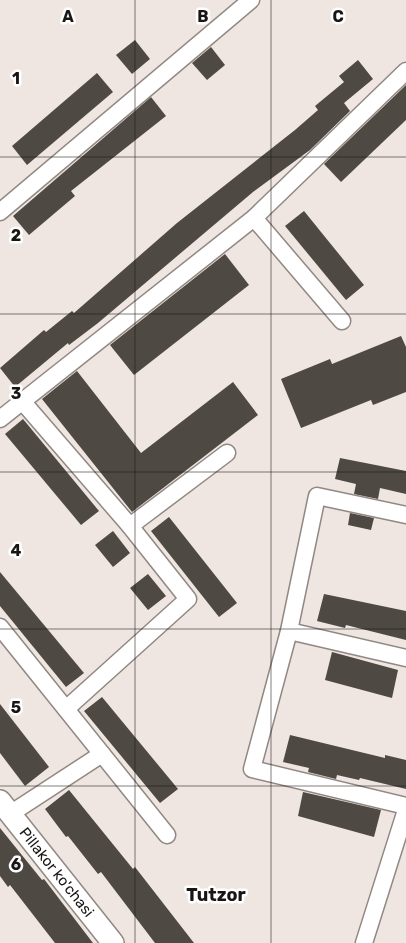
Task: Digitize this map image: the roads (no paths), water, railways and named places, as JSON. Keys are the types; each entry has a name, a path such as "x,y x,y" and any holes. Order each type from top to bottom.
{"street":[{"path":"0,212 251,0"},
{"path":"0,419 254,218 406,71"},
{"path":"254,218 342,321"},
{"path":"22,401 130,526 188,599 66,709"},
{"path":"130,526 227,453"},
{"path":"364,943 406,808 252,769 289,631 317,496 406,515"},
{"path":"0,627 167,836"},
{"path":"289,631 406,658"},
{"path":"5,808 102,754"},
{"name":"Pillakor ko'chasi","path":"5,808 113,943"}],"district":[{"name":"Tutzor","path":"216,895"}]}
